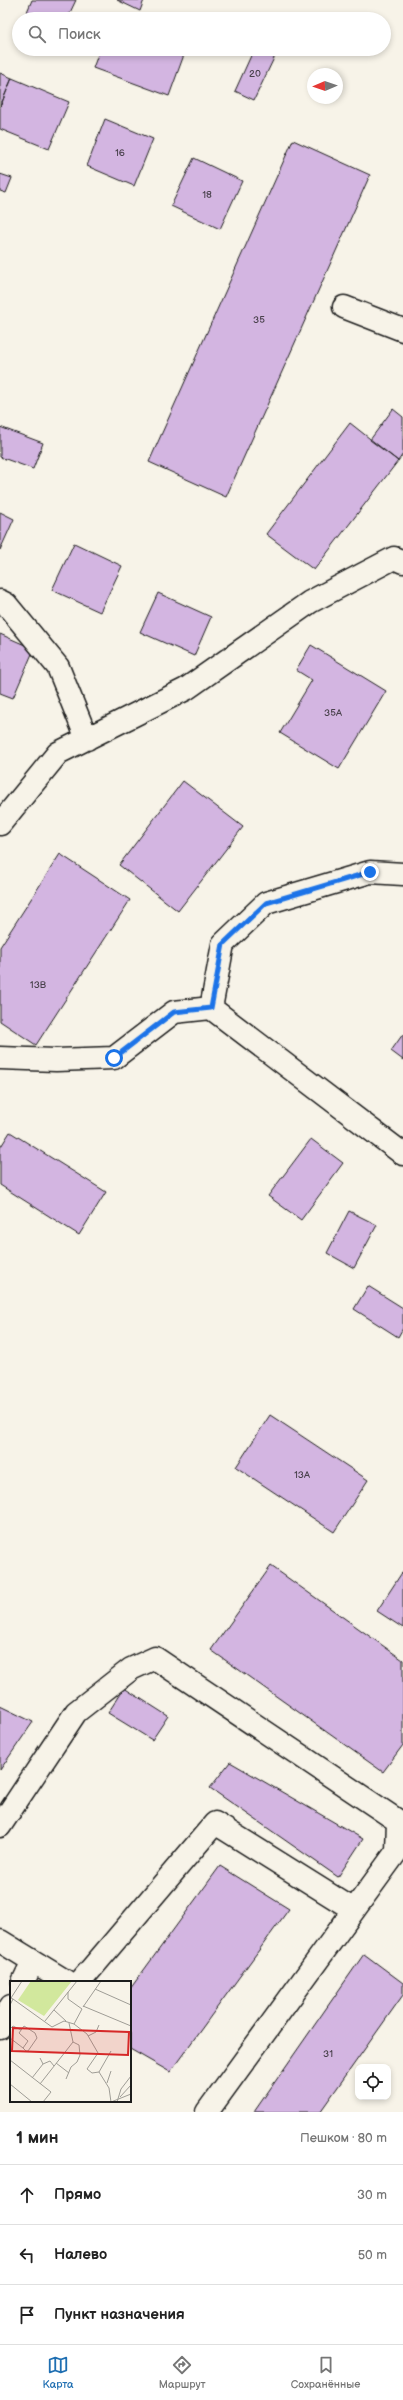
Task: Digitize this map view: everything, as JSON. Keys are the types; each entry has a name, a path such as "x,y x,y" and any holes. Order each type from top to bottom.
{"street":[{"path":"344,307 403,330"},
{"path":"0,824 58,753 186,689 310,602 394,558 403,562"},
{"path":"0,602 6,604 58,667 87,739"},
{"path":"211,1008 223,944 266,903 370,872 403,874"},
{"path":"0,1058 56,1060 114,1058 174,1012 211,1008 266,1052 403,1154"},
{"path":"0,1826 76,1712 131,1668 155,1658 398,1821 396,1851 207,2112"},
{"path":"81,1981 215,1823 354,1910"},
{"path":"0,1941 65,1981"},
{"path":"23,1981 33,1961"},
{"path":"0,2028 10,2008"}],"building":[{"path":"32,0 76,0 70,12 27,12"},
{"path":"117,0 144,0 140,11"},
{"path":"97,56 184,56 169,96 93,68"},
{"path":"251,56 275,56 254,100 235,91"},
{"path":"0,73 12,78 0,107"},
{"path":"12,78 69,102 49,149 0,129 0,107"},
{"path":"105,119 153,139 134,186 87,166"},
{"path":"293,140 370,175 226,497 149,462"},
{"path":"194,158 242,181 220,229 171,206"},
{"path":"0,174 12,178 6,193 0,191"},
{"path":"393,409 403,417 403,454 398,461 370,440"},
{"path":"350,423 398,461 314,570 266,534"},
{"path":"0,427 43,443 33,469 0,457"},
{"path":"0,512 14,519 0,550"},
{"path":"74,543 122,566 100,612 52,590"},
{"path":"158,593 211,617 194,656 140,632"},
{"path":"0,634 34,649 13,698 0,693"},
{"path":"311,645 386,691 339,769 280,733 312,680 296,670"},
{"path":"183,781 243,827 178,911 119,865"},
{"path":"60,854 130,900 36,1045 0,1021 0,947"},
{"path":"403,1034 403,1060 391,1051"},
{"path":"10,1132 106,1192 79,1235 0,1185 0,1148"},
{"path":"311,1139 343,1163 301,1220 268,1196"},
{"path":"349,1211 377,1225 354,1268 327,1253"},
{"path":"368,1286 403,1308 403,1328 398,1337 354,1309"},
{"path":"270,1415 368,1480 334,1532 236,1467"},
{"path":"271,1566 403,1660 403,1745 383,1772 211,1650"},
{"path":"403,1571 403,1628 377,1611"},
{"path":"124,1688 168,1716 152,1740 108,1713"},
{"path":"0,1706 33,1722 0,1770"},
{"path":"230,1762 363,1839 338,1877 210,1788"},
{"path":"220,1866 289,1909 170,2072 131,2050 131,1988"},
{"path":"364,1954 403,1983 403,1995 320,2112 254,2112"}],"route":[{"path":"114,1058 174,1012 211,1008 223,944 266,903 370,872"}]}
